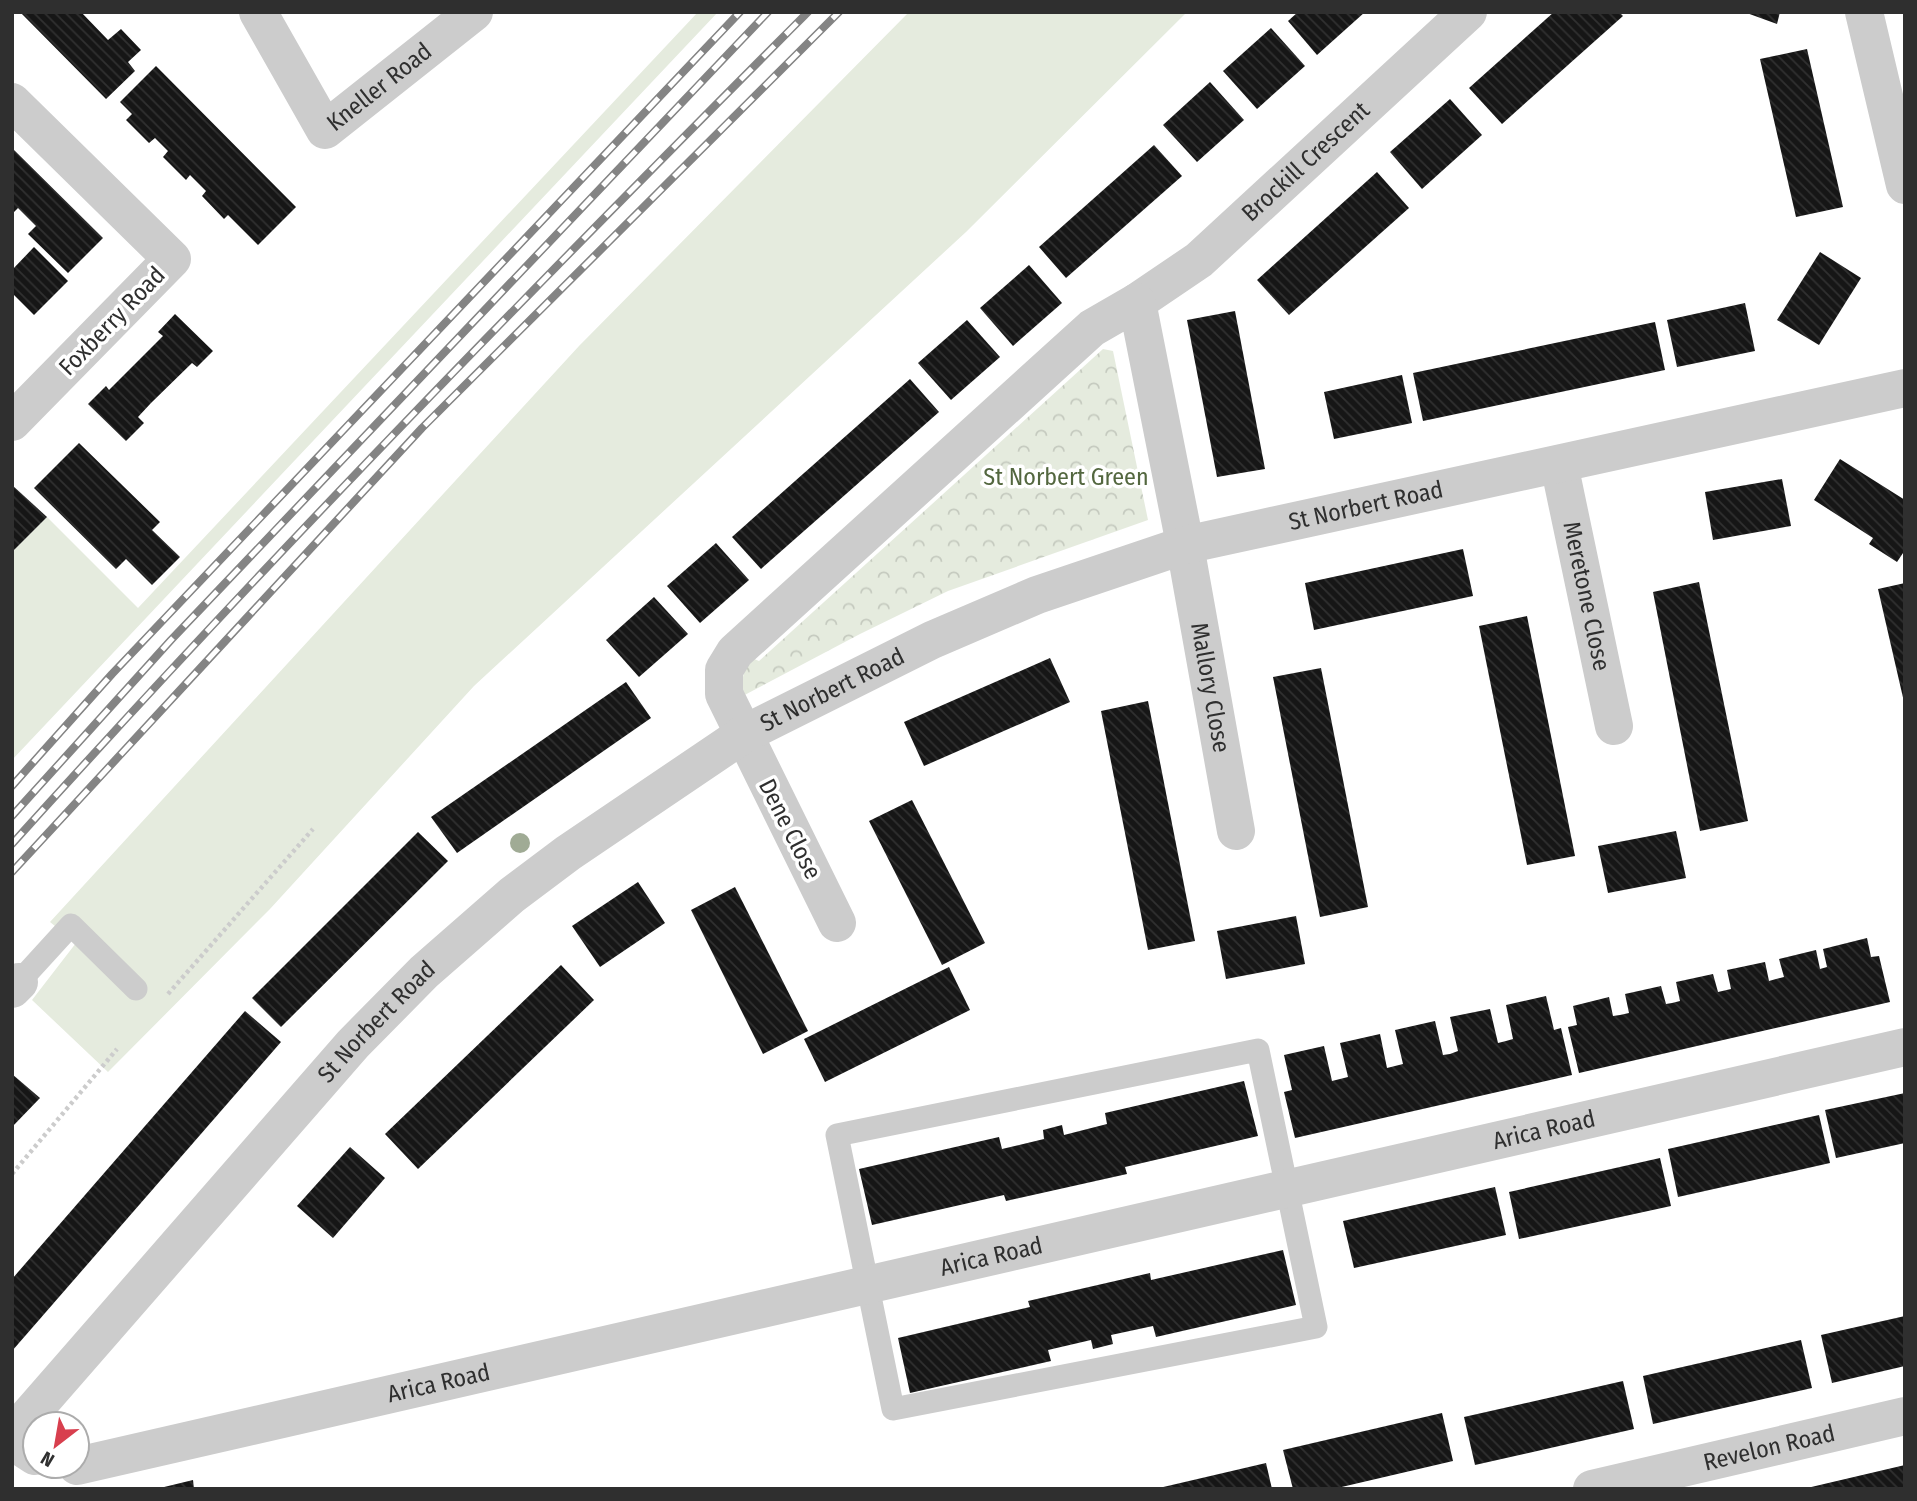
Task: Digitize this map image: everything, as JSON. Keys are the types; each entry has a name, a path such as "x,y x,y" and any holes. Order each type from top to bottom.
{"street":[{"name":"Kneller Road","path":"258,12 325,130 474,12"},
{"name":"Brockill Crescent","path":"1137,302 1199,260 1468,12"},
{"path":"1864,12 1905,185"},
{"name":"Foxberry Road","path":"12,102 172,259 12,422"},
{"path":"744,734 724,694 724,670 735,652 1092,328 1137,302 1185,545"},
{"name":"St Norbert Road","path":"12,1438 344,1054 424,972 512,895 568,853 744,734 932,640 1037,595 1185,545 1905,388"},
{"name":"Meretone Close","path":"1559,464 1614,726"},
{"name":"Mallory Close","path":"1185,545 1236,831"},
{"name":"Dene Close","path":"744,734 837,923"},
{"name":"Arica Road","path":"91,1462 1905,1047"},
{"name":"Revelon Road","path":"1592,1489 1687,1477 1905,1416"}],"lane":[{"path":"15,986 71,925 136,989"},
{"path":"1258,1050 1317,1327 893,1409 868,1285 837,1135 1258,1050"}],"path":[{"path":"136,989 155,1009 313,829"},
{"path":"12,1174 117,1049"}],"green space":[{"path":"698,12 718,12 12,760 12,552 47,517 138,608"},
{"path":"909,12 1187,12 966,232 474,686 270,909 108,1072 32,1000 76,943 50,922 579,346"},
{"name":"St Norbert Green","path":"1103,349 1113,351 1148,520 948,591 739,698 747,656 759,661"}],"building":[{"path":"20,12 81,12 108,40 121,29 141,50 128,62 135,71 106,99"},
{"path":"1298,12 1365,12 1317,55 1288,21"},
{"path":"1554,12 1619,12 1623,16 1502,124 1469,88"},
{"path":"1744,12 1780,12 1777,24"},
{"path":"1271,28 1305,66 1257,109 1223,71"},
{"path":"1807,49 1843,207 1796,217 1760,59"},
{"path":"156,66 296,207 258,245 228,215 224,219 202,196 206,191 190,175 186,180 163,157 168,151 155,138 149,143 126,120 132,114 120,102"},
{"path":"1210,82 1244,120 1197,162 1163,125"},
{"path":"1450,99 1482,135 1422,189 1390,152"},
{"path":"1154,145 1182,176 1066,278 1039,247"},
{"path":"12,148 103,238 68,273 28,234 36,226 18,208 12,214"},
{"path":"1377,172 1409,208 1289,315 1257,280"},
{"path":"34,247 68,281 34,315 12,293 12,270"},
{"path":"1820,252 1861,278 1819,345 1777,320"},
{"path":"1029,265 1062,303 1013,346 980,308"},
{"path":"1745,303 1755,351 1677,367 1667,320"},
{"path":"1235,311 1265,469 1217,477 1187,320"},
{"path":"175,314 213,351 197,367 192,363 151,403 138,417 144,423 126,441 88,404 106,386 109,390 163,336 158,332"},
{"path":"967,320 1000,357 951,400 918,363"},
{"path":"1655,322 1665,370 1423,421 1413,373"},
{"path":"1402,375 1412,423 1334,439 1324,392"},
{"path":"910,379 939,412 761,569 732,537"},
{"path":"79,443 160,522 152,530 180,557 152,585 126,559 116,569 34,488"},
{"path":"1840,459 1905,500 1905,550 1897,562 1869,544 1873,538 1814,500"},
{"path":"1782,479 1791,526 1713,540 1705,492"},
{"path":"12,485 47,517 12,552"},
{"path":"716,543 749,580 700,623 667,586"},
{"path":"1463,549 1473,596 1314,630 1305,583"},
{"path":"1699,582 1748,821 1700,831 1653,592"},
{"path":"1905,583 1905,702 1904,702 1878,589"},
{"path":"654,597 688,634 639,677 606,640"},
{"path":"1527,616 1575,856 1527,865 1479,626"},
{"path":"1050,658 1070,702 924,766 904,722"},
{"path":"1321,668 1368,907 1320,917 1273,677"},
{"path":"626,682 651,718 457,853 431,817"},
{"path":"1148,701 1195,941 1148,950 1101,711"},
{"path":"912,800 985,943 942,965 869,821"},
{"path":"1676,831 1686,878 1608,893 1598,846"},
{"path":"418,832 448,861 281,1027 252,998"},
{"path":"638,882 665,923 600,967 572,926"},
{"path":"735,887 808,1031 763,1054 691,910"},
{"path":"1296,916 1305,964 1226,979 1217,931"},
{"path":"1867,938 1871,957 1879,956 1890,1002 1579,1073 1568,1027 1577,1025 1573,1006 1609,997 1613,1016 1629,1013 1625,994 1661,986 1666,1004 1672,1003 1680,1001 1676,982 1713,974 1718,992 1731,989 1727,970 1765,962 1769,981 1784,977 1779,959 1816,950 1820,969 1827,967 1823,949"},
{"path":"561,965 594,1000 418,1169 385,1134"},
{"path":"949,967 970,1010 825,1082 804,1039"},
{"path":"1546,996 1554,1030 1561,1028 1572,1075 1295,1138 1284,1092 1292,1090 1284,1055 1324,1046 1332,1081 1348,1077 1340,1043 1380,1034 1387,1068 1403,1064 1395,1030 1435,1021 1443,1055 1450,1054 1458,1051 1450,1017 1490,1009 1498,1043 1513,1039 1506,1005"},
{"path":"245,1011 281,1042 12,1351 12,1279"},
{"path":"12,1074 40,1098 12,1127"},
{"path":"1244,1081 1258,1136 1125,1167 1127,1174 1006,1201 1004,1195 872,1225 859,1169 999,1137 1002,1149 1044,1139 1043,1130 1062,1125 1064,1135 1107,1124 1105,1113"},
{"path":"1905,1093 1905,1143 1836,1158 1825,1110"},
{"path":"1819,1115 1830,1163 1678,1197 1668,1149"},
{"path":"350,1147 385,1178 333,1238 297,1206"},
{"path":"1660,1158 1671,1206 1519,1239 1509,1192"},
{"path":"1495,1187 1506,1235 1354,1268 1343,1221"},
{"path":"1283,1250 1296,1305 1156,1337 1153,1326 1111,1335 1113,1344 1093,1349 1091,1340 1048,1350 1051,1361 910,1393 898,1338 1030,1307 1028,1301 1150,1273 1151,1280"},
{"path":"1905,1316 1905,1366 1832,1383 1821,1335"},
{"path":"1801,1340 1812,1388 1653,1424 1643,1376"},
{"path":"1623,1381 1634,1429 1475,1465 1464,1417"},
{"path":"1442,1413 1453,1461 1333,1489 1293,1489 1283,1450"},
{"path":"1266,1463 1272,1489 1159,1489 1159,1488"},
{"path":"1905,1465 1905,1489 1807,1489 1807,1488"},
{"path":"193,1480 194,1489 160,1489 160,1488"}],"railway":[{"path":"12,786 112,674 740,12"},
{"path":"12,816 171,640 768,12"},
{"path":"12,844 305,527 808,12"},
{"path":"12,872 422,428 839,12"}]}
